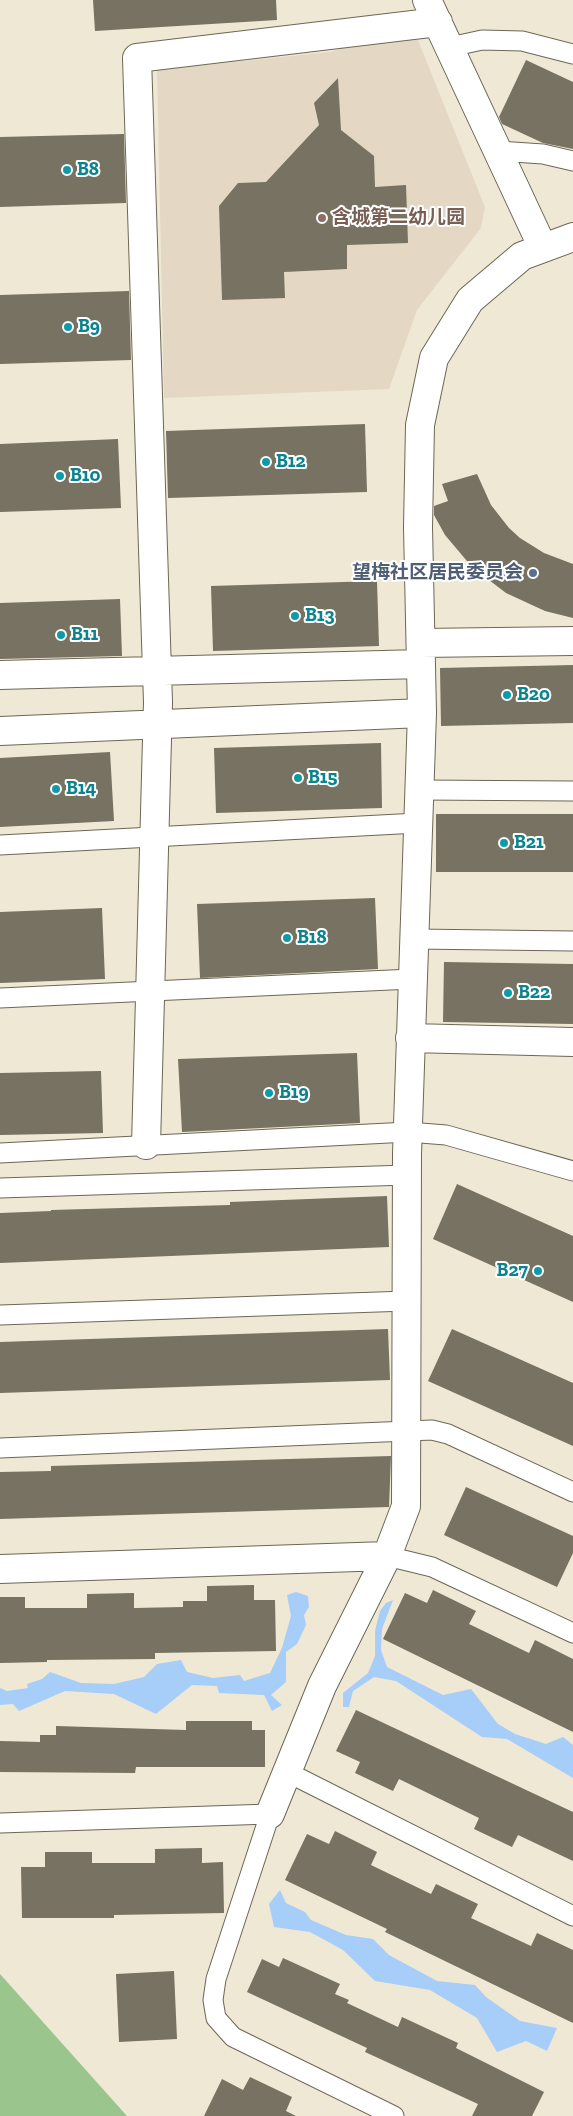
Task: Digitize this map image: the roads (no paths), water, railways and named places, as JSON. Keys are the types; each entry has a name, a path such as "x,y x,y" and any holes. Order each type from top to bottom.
{"street":[{"path":"146,1145 157,671 137,58 432,11 543,248"},
{"path":"270,1814 322,1686 387,1556 406,1506 407,1175 422,713 418,527 420,425 434,358 470,300 522,256 573,237"},
{"path":"0,675 157,671 573,641"},
{"path":"0,731 422,713"},
{"path":"410,1038 573,1042"},
{"path":"0,1569 387,1556"}],"lane":[{"path":"450,47 482,40 522,42 573,54"},
{"path":"498,151 544,154 573,161"},
{"path":"419,790 573,791"},
{"path":"0,845 418,823"},
{"path":"414,939 573,940"},
{"path":"0,998 412,979"},
{"path":"0,1153 408,1132 446,1135 573,1170"},
{"path":"0,1188 407,1175"},
{"path":"0,1315 407,1301"},
{"path":"0,1448 432,1430 448,1434 573,1492"},
{"path":"387,1556 432,1566 573,1633"},
{"path":"288,1772 573,1916"},
{"path":"0,1823 270,1814 216,1979 213,2000 216,2018 233,2037 394,2116"}],"water":[{"path":"296,1592 308,1596 309,1607 304,1615 306,1625 297,1644 286,1652 286,1682 271,1695 282,1705 272,1711 264,1695 219,1693 217,1686 192,1685 156,1714 114,1694 65,1691 19,1711 13,1704 0,1705 0,1688 7,1691 28,1688 27,1684 42,1679 50,1672 81,1683 114,1684 144,1677 157,1664 181,1660 187,1672 213,1678 240,1675 244,1681 270,1673 282,1648 291,1616 287,1595"},
{"path":"393,1600 382,1629 381,1650 387,1667 443,1695 471,1689 498,1724 515,1734 546,1744 563,1737 573,1745 573,1778 507,1739 482,1737 396,1681 374,1677 353,1691 349,1707 343,1707 343,1693 368,1673 375,1656 375,1631 380,1611 386,1603"},
{"path":"280,1890 286,1903 305,1912 311,1920 346,1935 373,1939 389,1955 437,1981 475,1985 486,1997 520,2021 557,2028 547,2051 526,2041 497,2052 477,2018 430,1990 375,1981 343,1950 310,1932 274,1927 269,1904"}],"place":[{"name":"B8","path":"67,170"},
{"name":"含城第二幼儿园","path":"322,218"},
{"name":"B9","path":"68,327"},
{"name":"B12","path":"266,462"},
{"name":"B10","path":"60,476"},
{"name":"望梅社区居民委员会","path":"533,573"},
{"name":"B13","path":"295,616"},
{"name":"B11","path":"61,635"},
{"name":"B20","path":"507,695"},
{"name":"B15","path":"298,778"},
{"name":"B14","path":"56,789"},
{"name":"B21","path":"504,843"},
{"name":"B18","path":"287,938"},
{"name":"B22","path":"508,993"},
{"name":"B19","path":"269,1093"},
{"name":"B27","path":"538,1271"}]}
